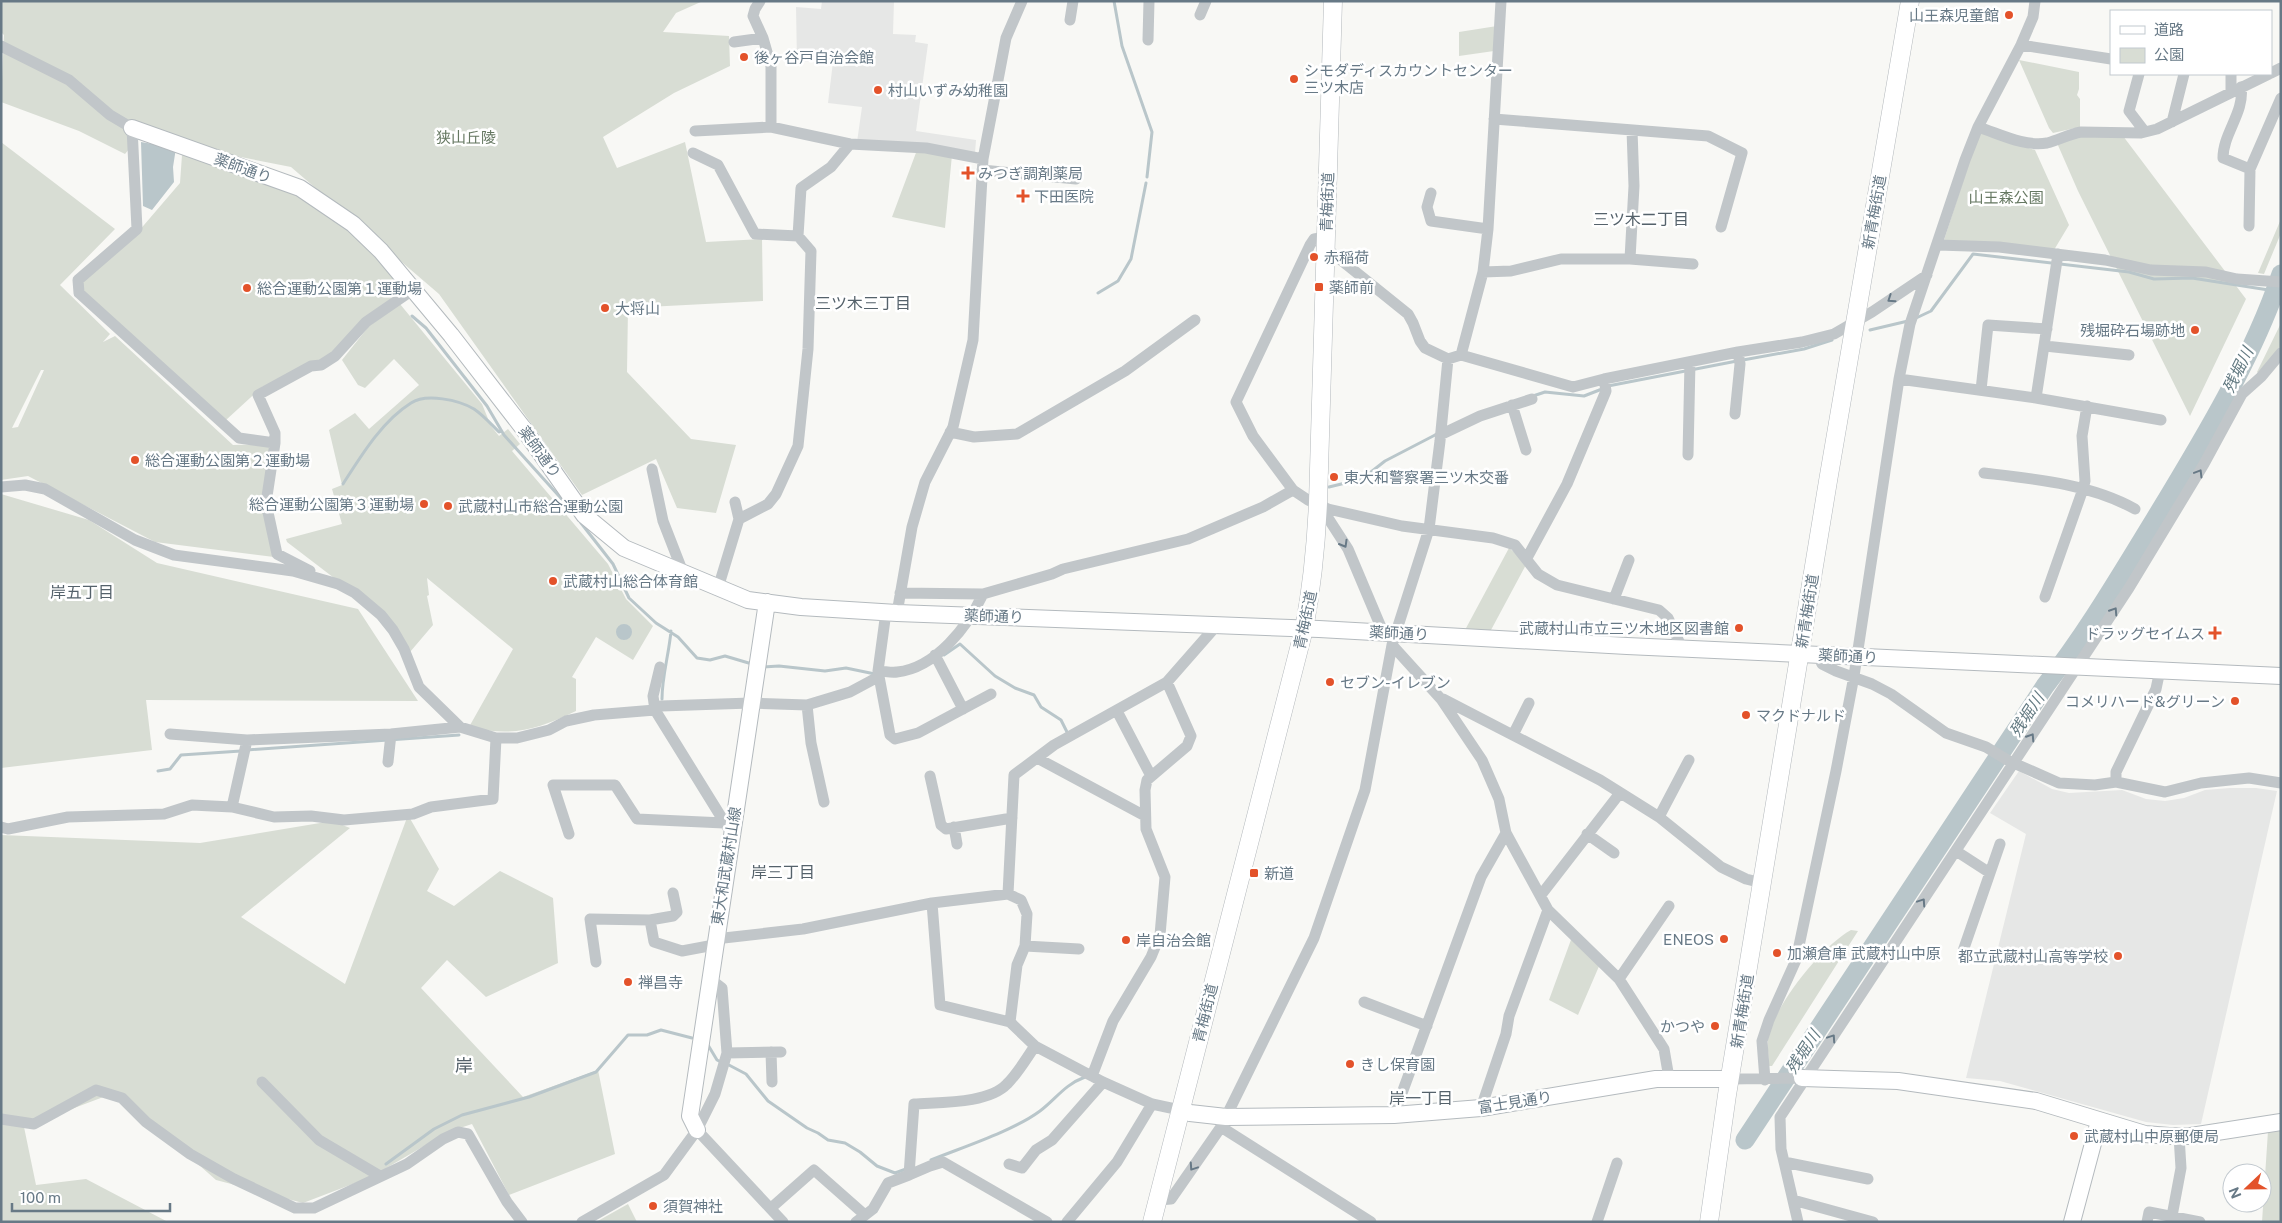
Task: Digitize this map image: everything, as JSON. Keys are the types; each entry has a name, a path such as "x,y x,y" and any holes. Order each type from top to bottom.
{"main road":[{"name":"青梅街道","path":"1152,1222 1304,629 1315,561 1333,1"},
{"name":"新青梅街道","path":"1709,1222 1762,883 1910,1"}],"street":[{"path":"760,1 755,8 753,16 763,38 771,66 771,127"},
{"path":"991,694 918,733 895,739 890,734 878,674 891,612 900,593 912,527 925,482 950,432 963,390 973,340 983,165 1006,38 1022,1"},
{"path":"1070,20 1073,1"},
{"path":"1148,40 1149,1"},
{"path":"1200,15 1206,1"},
{"path":"1462,355 1483,272 1488,229 1501,1"},
{"path":"1766,1080 1762,1041 1769,1020 1796,960 1854,676 1900,379 1912,320 1962,169 1978,127 2021,45 2033,17 2035,1"},
{"path":"734,42 763,38"},
{"path":"2021,45 2110,59"},
{"path":"1,46 69,80 110,115 132,128 137,229 78,280 79,293 239,438 276,443"},
{"path":"2139,75 2130,111 2145,132"},
{"path":"2172,122 2184,75"},
{"path":"2231,75 2236,90 2242,98 2225,146 2223,158 2250,169"},
{"path":"1978,127 2035,144 2081,132 2145,132 2172,122 2266,75"},
{"path":"2249,226 2250,169 2281,98"},
{"path":"1494,119 1708,136 1742,152 1721,227"},
{"path":"695,131 771,127 850,144 926,148 983,165 1076,179"},
{"name":"薬師通り","path":"132,128 300,188 353,224 381,251 451,335 523,428 584,515 624,548 684,575 748,600 801,607 1304,629 1390,637 1800,653 2281,676"},
{"path":"1630,259 1634,186 1632,130"},
{"path":"739,519 768,504 776,494 798,446 808,349 810,251 798,236 801,188 831,167 850,144"},
{"path":"693,153 718,165 755,234 798,236"},
{"path":"1431,193 1427,207 1431,221 1488,229"},
{"path":"1682,648 1668,618 1659,610 1557,585 1538,574 1515,545 1493,538 1402,526 1328,508 1308,500 1293,490 1253,436 1236,402 1310,245 1314,239 1326,243 1408,314 1425,348 1448,359 1462,355 1573,387 1604,379 1690,368 1739,358 1834,334 1855,323 1927,275"},
{"path":"1938,245 1999,247 2058,260 2112,261 2151,270 2206,272 2237,279 2281,282"},
{"path":"1483,272 1511,271 1561,259 1630,259 1693,264"},
{"path":"2036,398 2058,260"},
{"path":"414,289 366,322 335,356 321,365 311,366 258,395 275,433 276,443 266,503 277,554 355,593 381,615 404,649 419,687 460,727"},
{"path":"950,432 974,437 1017,434 1125,370 1195,320"},
{"path":"1981,390 1988,325 2047,329"},
{"path":"2045,346 2129,355"},
{"path":"1798,1222 1781,1149 1780,1117 1803,1078 1956,851 2011,762 2166,530 2242,394 2281,353"},
{"path":"1735,414 1739,358"},
{"path":"1159,1200 1171,1199 1223,1122 1314,938 1365,790 1390,637 1428,529 1441,432 1448,359"},
{"path":"1688,455 1690,368"},
{"path":"1527,558 1567,484 1606,391 1604,379"},
{"path":"1900,379 2087,406 2161,420"},
{"path":"1441,432 1480,416 1532,400"},
{"path":"1512,405 1526,450"},
{"path":"2045,597 2085,481 2082,436 2087,406"},
{"path":"652,469 663,521 684,575"},
{"path":"1984,473 2045,480 2083,489 2135,509"},
{"path":"1,487 25,485 45,489 135,540 174,555 274,568 330,582"},
{"path":"900,593 983,594 1063,569 1188,538 1263,507 1293,490"},
{"path":"718,588 739,519 734,502"},
{"path":"1318,503 1348,549 1390,637 1441,699 1482,760 1499,799 1506,833 1548,910 1619,979 1664,1049 1669,1078"},
{"path":"1614,599 1629,560"},
{"path":"170,734 247,740 391,738 460,727 496,738 517,738 549,730 566,721 594,715 655,710 661,706 751,703 807,705 850,692 878,674 898,672 937,659 958,637 973,615 983,594"},
{"name":"東大和武蔵村山線","path":"697,1130 690,1116 728,828 767,602"},
{"path":"1008,894 1014,775 1054,745 1167,682 1217,625"},
{"path":"1818,655 1822,664 1836,672 1854,676 1891,694 1946,733 1990,750 2059,784 2096,785 2116,782 2165,792 2201,784 2249,778 2281,783"},
{"path":"937,659 963,709"},
{"path":"660,667 653,696 655,710 728,828"},
{"path":"2116,782 2116,772 2156,689 2160,670"},
{"path":"1009,1164 1022,1168 1036,1150 1052,1140 1097,1079 1113,1021 1151,957 1160,935 1165,877 1146,829 1144,790 1146,780 1187,746 1190,736 1167,682"},
{"path":"1441,699 1600,780 1659,817 1721,867 1746,879 1762,883"},
{"path":"1513,735 1528,703"},
{"path":"807,705 811,743 824,802"},
{"path":"1117,711 1151,776"},
{"path":"388,762 391,738"},
{"path":"1,827 8,829 68,817 164,814 192,805 232,807 274,817 310,816 344,820 413,814 431,807 493,799 496,738"},
{"path":"232,807 247,740"},
{"path":"1037,758 1145,816"},
{"path":"1659,817 1690,760"},
{"path":"930,776 941,825 946,829 1012,818"},
{"path":"568,834 553,785 615,784 637,820 728,828"},
{"path":"1541,895 1620,793"},
{"path":"954,827 957,844"},
{"path":"1394,1115 1481,877 1506,833"},
{"path":"1587,834 1614,853"},
{"path":"1963,951 2000,844"},
{"path":"1956,851 1990,873"},
{"path":"596,962 590,919 650,920 673,916 677,912 672,893"},
{"path":"650,920 654,942 682,951 714,942 803,929 932,903 1008,894 1021,900 1027,914 1025,946 1017,965 1010,1022"},
{"path":"932,903 940,1005 1010,1022 1035,1046 1097,1079 1152,1104 1180,1110"},
{"path":"1619,979 1669,906"},
{"path":"1482,1108 1506,1034 1509,1016 1548,910"},
{"path":"1025,946 1079,949"},
{"path":"582,1222 664,1175 697,1130 714,1094 724,1060 722,988 709,978"},
{"path":"1364,1002 1427,1026"},
{"path":"909,1170 914,1104 967,1100 994,1093 1007,1085 1035,1046"},
{"path":"724,1060 776,1052 772,1082"},
{"name":"富士見通り","path":"1180,1110 1223,1122 1394,1115 1482,1108 1669,1078 1730,1080"},
{"path":"1730,1080 1803,1078 1898,1081 2036,1101 2145,1134 2179,1136 2281,1122"},
{"path":"262,1082 319,1140 380,1176"},
{"path":"1,1119 34,1124 96,1090 122,1098 146,1122 190,1154 234,1179 295,1208 314,1208 407,1164 442,1139 458,1132 468,1134 507,1202 522,1222"},
{"path":"1066,1222 1117,1162 1152,1104"},
{"path":"2072,1222 2099,1121"},
{"path":"1223,1122 1371,1222"},
{"path":"697,1130 783,1222"},
{"path":"2172,1216 2182,1168 2179,1136"},
{"path":"771,1208 814,1170 861,1218 873,1209 888,1183 909,1170 943,1162 1047,1222"},
{"path":"1784,1162 1868,1179"},
{"path":"1597,1222 1617,1163"},
{"path":"1793,1200 1874,1222"},
{"path":"2147,1222 2149,1212 2200,1222"}],"shaded area":[{"path":"822,1 894,1 893,34 916,35 915,42 928,44 916,131 976,140 975,153 857,142 862,107 828,103 833,62 797,62 796,7 821,9"},
{"path":"141,142 176,148 173,167 174,182 152,210 143,206"},
{"path":"624,624 632,632 624,640 616,632"},
{"name":"都立武蔵村山高等学校","path":"2019,771 2052,789 2069,793 2122,790 2146,799 2165,801 2184,798 2205,790 2256,788 2277,791 2201,1124 2173,1125 2146,1122 2000,1081 1966,1078 2026,834 1990,813"}],"green space":[{"name":"狭山丘陵","path":"1,1 703,1 676,13 663,32 729,36 730,66 674,93 603,137 617,168 685,142 706,242 762,239 763,301 628,308 627,372 691,439 736,445 716,513 677,508 656,459 582,495 439,294 291,167 139,137 125,154 79,131 1,102 4,35 1,32"},
{"path":"1497,26 1494,51 1459,56 1459,32"},
{"path":"2019,60 2079,72 2077,95 2080,99 2080,127 2053,133 2049,128"},
{"name":"山王森公園","path":"1979,132 2035,150 2069,225 2054,250 1944,240"},
{"path":"2078,135 2123,136 2246,299 2190,416 2078,191 2057,143"},
{"name":"総合運動公園第２運動場","path":"1,142 115,229 60,285 110,334 103,342 115,336 233,445 270,444 262,504 274,557 155,542 28,476 1,480","holes":["41,370 44,370 18,427 12,428"]},
{"path":"917,150 952,155 945,228 892,217"},
{"name":"総合運動公園第１運動場","path":"182,155 237,166 348,221 416,285 334,354 262,387 226,420 82,292 82,282 138,232 180,183"},
{"path":"2281,219 2281,233 2264,274 2258,273"},
{"name":"武蔵村山市総合運動公園","path":"400,304 482,404 491,426 499,436 508,429 520,444 512,451 608,564 626,599 653,626 633,660 596,637 572,677 576,679 576,711 549,723 524,730 512,731 485,730 469,727 513,649 427,578 429,595 427,596 433,625 410,652 384,611 338,581 287,542 286,539 342,524 332,489 342,485 329,430 355,413 369,429 419,385 394,359 365,388 358,385 342,360 369,326"},
{"path":"2281,323 2281,346 2258,373 2257,372"},
{"path":"1,494 89,520 157,563 358,609 418,701 146,700 152,750 1,768"},
{"path":"1509,548 1527,563 1491,630 1465,630"},
{"path":"408,815 439,869 427,891 454,906 500,871 553,898 558,963 486,997 447,960 421,988 523,1097 598,1070 615,1154 509,1195 472,1124 448,1132 371,1177 303,1203 216,1180 123,1098 106,1096 24,1127 36,1185 86,1179 168,1222 1,1222 1,835 200,843 332,821 350,828 241,917 345,984"},
{"path":"1851,930 1858,931 1772,1066 1769,1066 1768,1039 1779,1010 1789,994 1814,963 1839,938"},
{"path":"1572,937 1600,964 1578,1015 1549,1000"},
{"path":"2281,1130 2281,1222 2262,1222 2263,1213 2272,1213 2272,1163 2266,1163 2268,1131"},
{"path":"628,1204 637,1222 596,1222"}],"waterway":[{"path":"1114,1 1122,46 1152,132 1147,177"},
{"path":"1098,293 1118,281 1131,259 1146,183"},
{"path":"1914,319 1931,311 1973,254 2129,272 2154,279 2192,278 2275,291"},
{"name":"残堀川","path":"1745,1140 2045,686 2075,646 2116,583 2225,399 2256,337 2281,274"},
{"path":"412,316 426,328 487,406 504,435 568,506"},
{"path":"1870,330 1908,321"},
{"path":"1743,360 1804,349 1832,340"},
{"path":"1608,386 1737,361"},
{"path":"1533,396 1545,392 1584,396 1602,389"},
{"path":"343,484 381,429 400,410 417,400 434,398 460,403 474,409 499,432 501,431"},
{"path":"1329,487 1362,479 1385,461 1437,434"},
{"path":"581,523 613,564 629,598 656,623 678,637 697,658 710,660 725,656 752,664"},
{"path":"662,699 671,631"},
{"path":"944,655 960,644 995,676 1015,688 1034,695 1041,707 1061,720 1068,734"},
{"path":"763,667 779,666 825,671 846,668 875,674"},
{"path":"247,750 459,735"},
{"path":"158,771 170,769 181,755 241,751"},
{"path":"386,1164 434,1129 462,1115 529,1097 596,1072 628,1035 647,1035 661,1030 692,1038"},
{"path":"708,1045 717,1060 721,1062"},
{"path":"727,1064 746,1074 768,1101 807,1128 828,1140 845,1143 877,1166 895,1173 906,1169"},
{"path":"931,1160 987,1138 1029,1118 1040,1111 1061,1092 1085,1077"}],"place":[{"name":"山王森児童館","path":"2009,15"},
{"name":"後ヶ谷戸自治会館","path":"744,57"},
{"name":"シモダディスカウントセンター 三ツ木店","path":"1294,79"},
{"name":"村山いずみ幼稚園","path":"878,90"},
{"name":"みつぎ調剤薬局","path":"968,173"},
{"name":"下田医院","path":"1023,196"},
{"name":"赤稲荷","path":"1314,257"},
{"name":"薬師前","path":"1319,287"},
{"name":"総合運動公園第１運動場","path":"247,288"},
{"name":"大将山","path":"605,308"},
{"name":"残堀砕石場跡地","path":"2195,330"},
{"name":"総合運動公園第２運動場","path":"135,460"},
{"name":"東大和警察署三ツ木交番","path":"1334,477"},
{"name":"総合運動公園第３運動場","path":"424,504"},
{"name":"武蔵村山市総合運動公園","path":"448,506"},
{"name":"武蔵村山総合体育館","path":"553,581"},
{"name":"武蔵村山市立三ツ木地区図書館","path":"1739,628"},
{"name":"ドラッグセイムス","path":"2215,633"},
{"name":"セブン-イレブン","path":"1330,682"},
{"name":"コメリハード&グリーン","path":"2235,701"},
{"name":"マクドナルド","path":"1746,715"},
{"name":"新道","path":"1254,873"},
{"name":"ENEOS","path":"1724,939"},
{"name":"岸自治会館","path":"1126,940"},
{"name":"加瀬倉庫 武蔵村山中原","path":"1777,953"},
{"name":"都立武蔵村山高等学校","path":"2118,956"},
{"name":"禅昌寺","path":"628,982"},
{"name":"かつや","path":"1715,1026"},
{"name":"きし保育園","path":"1350,1064"},
{"name":"武蔵村山中原郵便局","path":"2074,1136"},
{"name":"須賀神社","path":"653,1206"}],"district":[{"name":"三ツ木二丁目","path":"1641,219"},
{"name":"三ツ木三丁目","path":"863,303"},
{"name":"岸五丁目","path":"82,592"},
{"name":"岸三丁目","path":"783,872"},
{"name":"岸","path":"464,1065"},
{"name":"岸一丁目","path":"1421,1098"}]}
